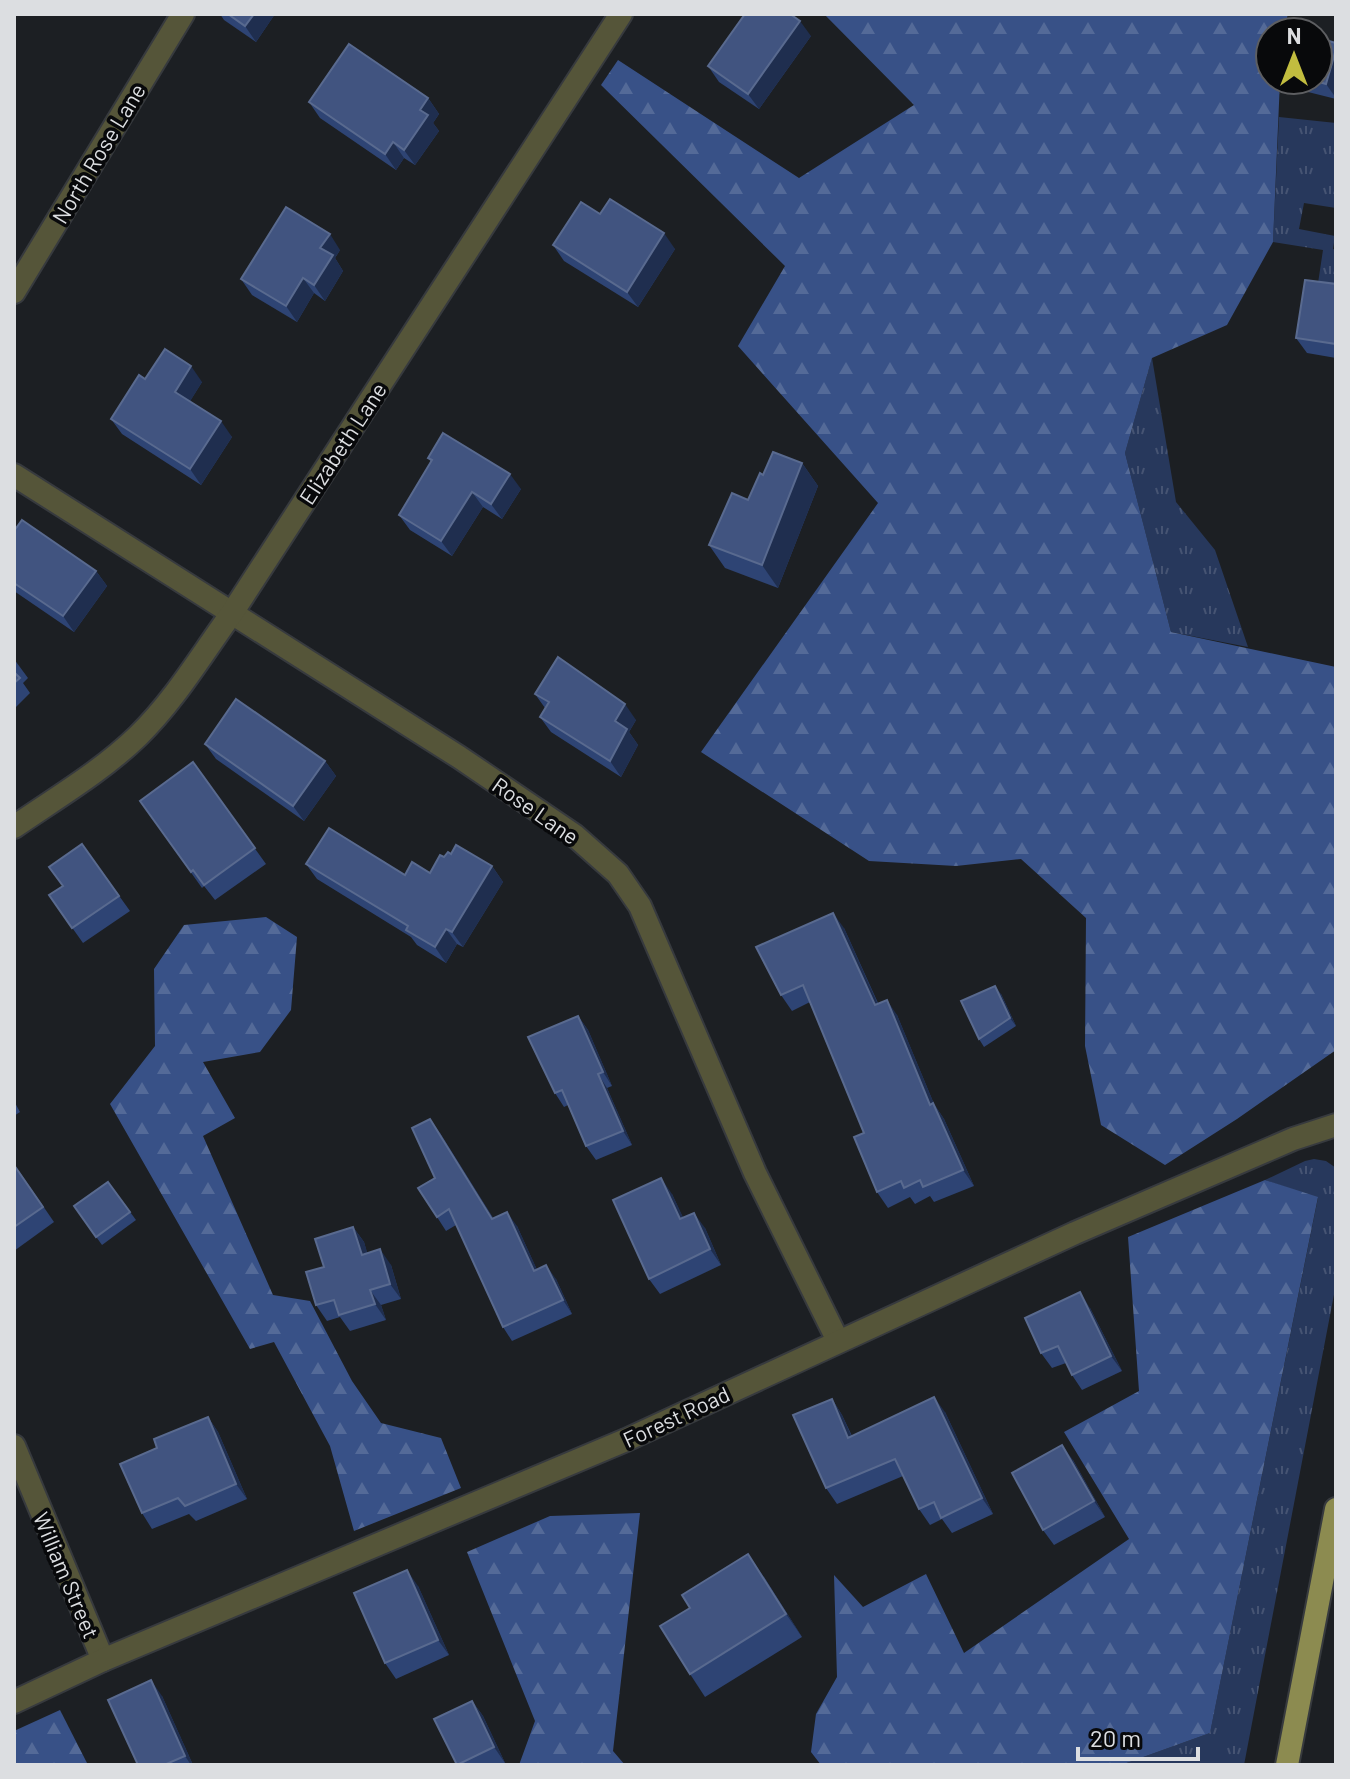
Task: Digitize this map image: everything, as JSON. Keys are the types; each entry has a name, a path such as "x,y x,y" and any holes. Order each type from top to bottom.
{"main road":[{"path":"1287,1765 1336,1509"}],"street":[{"name":"North Rose Lane","path":"14,292 21,264 183,14"},
{"name":"Elizabeth Lane","path":"14,827 81,781 138,736 170,700 232,613 621,14"},
{"name":"Rose Lane","path":"14,475 459,757 574,835 618,874 640,906 755,1173 838,1341"},
{"name":"Forest Road","path":"14,1702 103,1660 626,1440 838,1341 1264,1151 1336,1125"},
{"name":"William Street","path":"14,1446 103,1660"}],"green space":[{"path":"824,14 1288,14 1254,16 1254,96 1279,96 1273,242 1227,325 1152,358 1125,453 1171,632 1336,667 1336,1050 1165,1165 1101,1125 1085,1046 1086,918 1021,859 956,866 869,861 701,752 878,503 738,346 785,266 601,85 618,60 799,178 914,105"},
{"path":"1279,117 1336,123 1336,208 1304,203 1299,229 1335,236 1336,293 1317,290 1323,250 1273,242"},
{"path":"1152,358 1176,502 1215,550 1248,647 1171,632 1125,453"},
{"path":"266,917 297,937 291,1010 260,1052 203,1062 235,1118 203,1136 273,1295 310,1301 352,1381 381,1423 441,1438 461,1488 354,1531 330,1446 274,1342 250,1349 110,1104 155,1046 154,969 184,925"},
{"path":"1314,1159 1326,1161 1336,1168 1336,1284 1244,1765 1121,1765 1210,1733 1318,1198 1265,1180"},
{"path":"1265,1180 1318,1197 1210,1733 1121,1765 821,1765 811,1752 816,1714 837,1677 834,1575 863,1607 926,1574 964,1653 1129,1539 1064,1432 1139,1391 1128,1237"},
{"path":"640,1513 613,1751 625,1765 519,1765 535,1721 467,1552 550,1516"},
{"path":"60,1710 88,1765 14,1765 14,1731"}],"building":[{"path":"228,14 254,14 245,26"},
{"path":"745,14 790,14 800,21 748,94 708,66"},
{"path":"349,44 428,98 420,110 428,115 404,150 393,142 385,154 309,102"},
{"path":"610,199 664,233 627,292 553,245 581,202 600,214"},
{"path":"286,207 330,234 320,248 333,255 314,285 303,278 286,306 241,279"},
{"path":"1305,280 1336,284 1336,344 1296,338"},
{"path":"165,349 191,366 175,392 221,421 190,469 111,419 139,375 145,379"},
{"path":"443,433 510,474 491,504 472,492 441,541 399,515 432,460 428,458"},
{"path":"773,452 802,463 762,565 709,545 732,493 748,500"},
{"path":"22,520 96,571 63,616 14,583 14,531"},
{"path":"558,657 625,704 615,721 627,729 610,761 540,717 549,702 535,694"},
{"path":"236,699 325,761 293,806 205,744"},
{"path":"193,762 255,848 204,885 193,870 191,872 140,801"},
{"path":"329,828 405,875 412,862 430,873 440,855 451,854 456,845 492,866 452,932 446,929 435,947 406,930 408,926 306,864"},
{"path":"82,844 119,896 72,928 49,895 63,886 49,867"},
{"path":"833,913 875,1005 887,1000 930,1105 933,1103 963,1170 923,1187 920,1180 904,1188 901,1181 877,1192 854,1137 864,1133 803,985 781,995 756,947"},
{"path":"995,986 1010,1018 979,1039 961,1001"},
{"path":"578,1016 603,1072 598,1074 623,1131 586,1146 562,1090 555,1093 528,1037"},
{"path":"430,1119 492,1219 507,1212 534,1271 546,1265 563,1300 503,1327 449,1209 437,1217 418,1188 435,1178 412,1128"},
{"path":"14,1165 43,1207 14,1227"},
{"path":"661,1178 680,1219 694,1213 710,1249 649,1279 613,1200"},
{"path":"108,1182 130,1212 96,1237 74,1206"},
{"path":"353,1227 362,1255 380,1249 390,1284 370,1290 375,1304 339,1315 334,1300 316,1305 306,1272 324,1267 315,1239"},
{"path":"1080,1292 1111,1356 1072,1375 1058,1346 1041,1353 1025,1318"},
{"path":"934,1397 982,1498 941,1518 934,1502 919,1509 895,1459 826,1488 793,1415 832,1399 848,1438"},
{"path":"208,1417 236,1484 185,1506 178,1498 142,1513 120,1464 157,1448 154,1439"},
{"path":"1062,1445 1094,1501 1043,1530 1012,1473"},
{"path":"748,1554 786,1614 690,1674 660,1626 690,1608 682,1595"},
{"path":"407,1570 438,1640 385,1663 354,1593"},
{"path":"151,1680 185,1756 164,1765 138,1765 108,1700"},
{"path":"472,1701 494,1747 457,1765 434,1719"}]}
